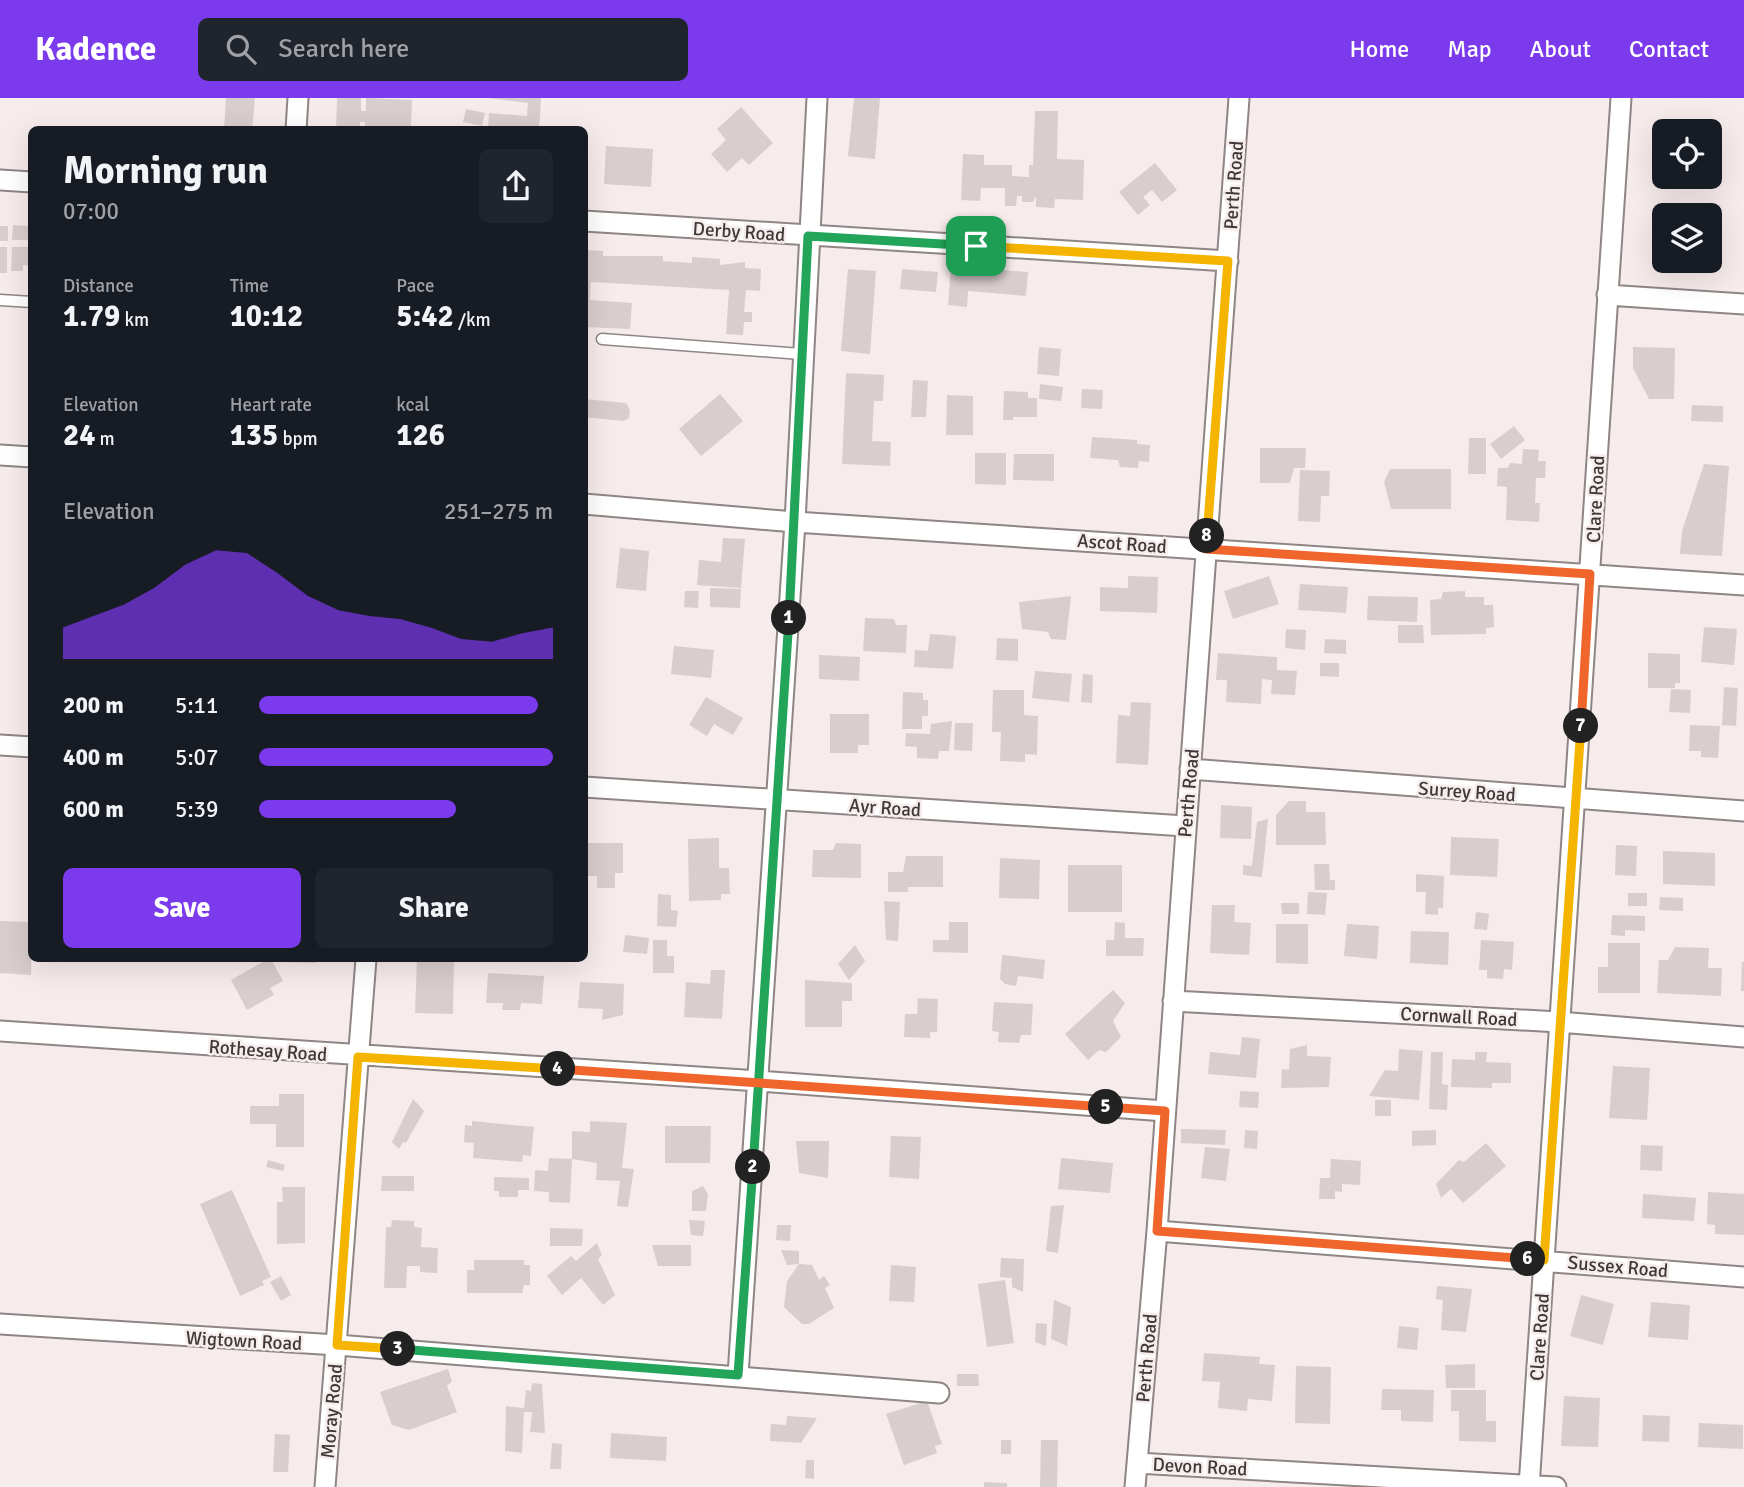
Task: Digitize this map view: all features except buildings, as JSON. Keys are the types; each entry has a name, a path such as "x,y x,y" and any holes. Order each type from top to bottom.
{"street":[{"path":"296,126 298,98"},
{"path":"738,1375 795,522 801,354 817,98"},
{"name":"Perth Road","path":"1135,1487 1157,1231 1239,98"},
{"name":"Clare Road","path":"1529,1486 1621,98"},
{"path":"0,180 28,182"},
{"name":"Derby Road","path":"588,221 1228,261"},
{"path":"1607,295 1744,304"},
{"path":"0,455 28,457"},
{"name":"Ascot Road","path":"588,504 795,522 1744,585"},
{"path":"0,745 28,747"},
{"name":"Surrey Road","path":"1190,769 1744,811"},
{"name":"Ayr Road","path":"588,787 1185,826"},
{"name":"Moray Road","path":"325,1487 366,962"},
{"name":"Cornwall Road","path":"1173,1001 1559,1022 1744,1037"},
{"name":"Rothesay Road","path":"0,1031 1165,1111"},
{"name":"Sussex Road","path":"1157,1231 1744,1277"},
{"name":"Wigtown Road","path":"0,1324 337,1345 939,1393"},
{"name":"Devon Road","path":"1137,1463 1556,1487"}],"lane":[{"path":"0,300 28,302"},
{"path":"602,339 801,354"}],"route":[{"path":"976,246 808,236 795,522 777,800 758,1081 738,1375 337,1345 358,1057 758,1081 1165,1111 1157,1231 1544,1260 1590,574 1206,549 1228,261 976,246"}]}
